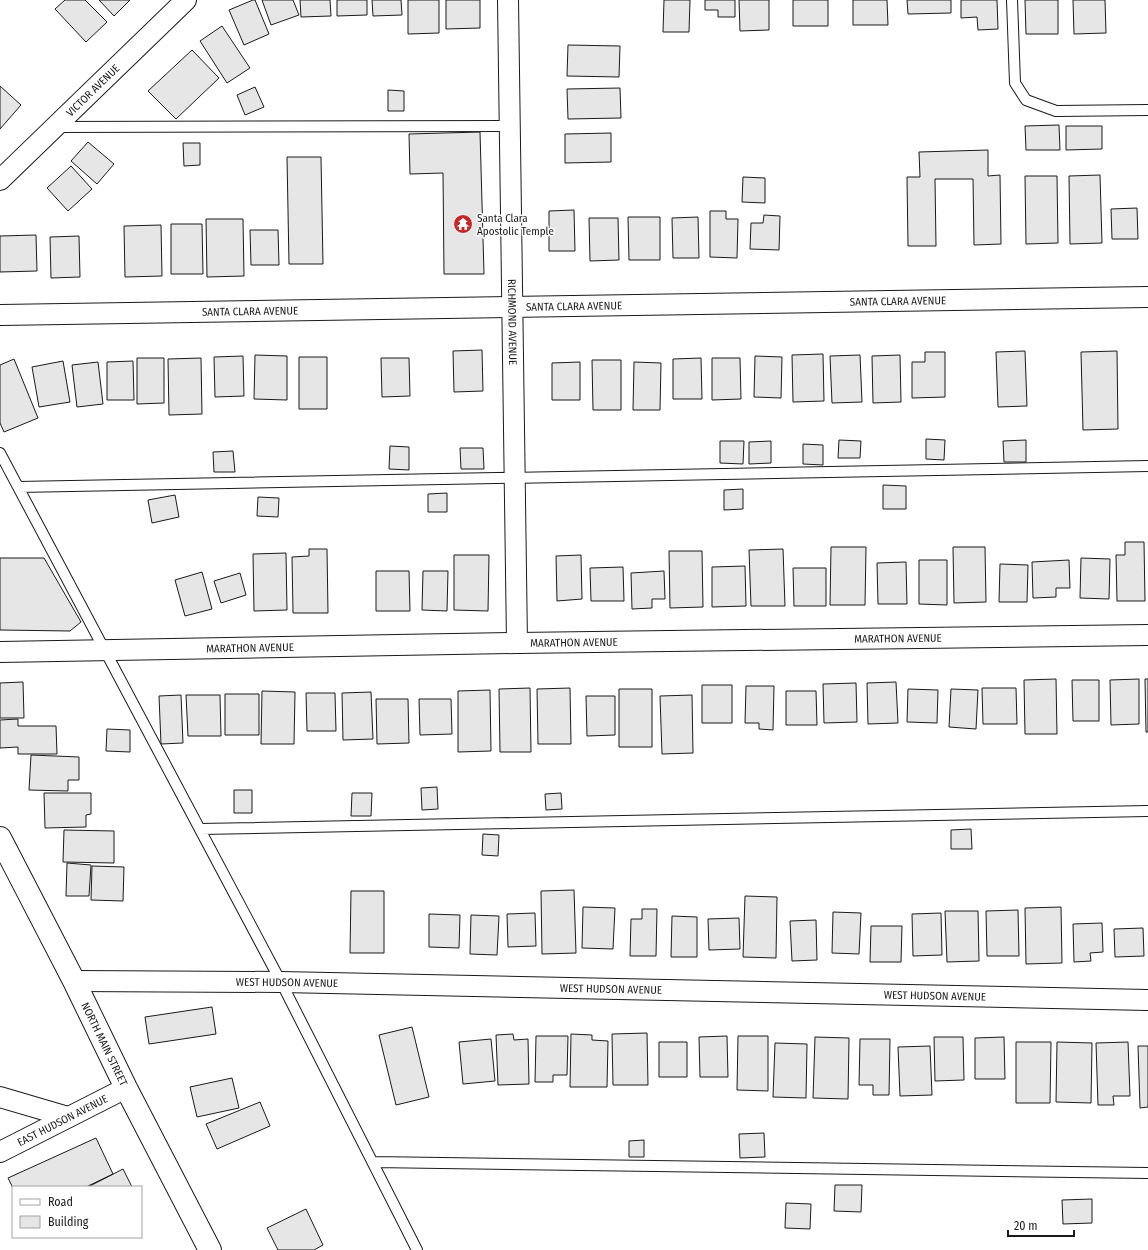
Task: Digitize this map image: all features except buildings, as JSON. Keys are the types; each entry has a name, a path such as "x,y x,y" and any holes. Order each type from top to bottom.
{"main road":[{"name":"NORTH MAIN STREET","path":"0,838 74,981 126,1088 210,1250"}],"street":[{"name":"VICTOR AVENUE","path":"0,180 186,0"},
{"name":"RICHMOND AVENUE","path":"508,0 517,643"},
{"name":"SANTA CLARA AVENUE","path":"0,315 1148,297"},
{"name":"MARATHON AVENUE","path":"0,652 517,643 1148,635"},
{"name":"WEST HUDSON AVENUE","path":"74,981 281,982 1148,1000"},
{"name":"EAST HUDSON AVENUE","path":"0,1152 126,1088"},
{"path":"0,1097 68,1118"}],"lane":[{"path":"1012,0 1014,83 1026,100 1056,111 1148,110"},
{"path":"55,127 510,126"},
{"path":"0,453 281,982 417,1250"},
{"path":"18,487 1148,466"},
{"path":"200,829 1148,812"},
{"path":"372,1162 1148,1173"}],"place":[{"name":"Santa Clara Apostolic Temple","path":"463,224"}]}
